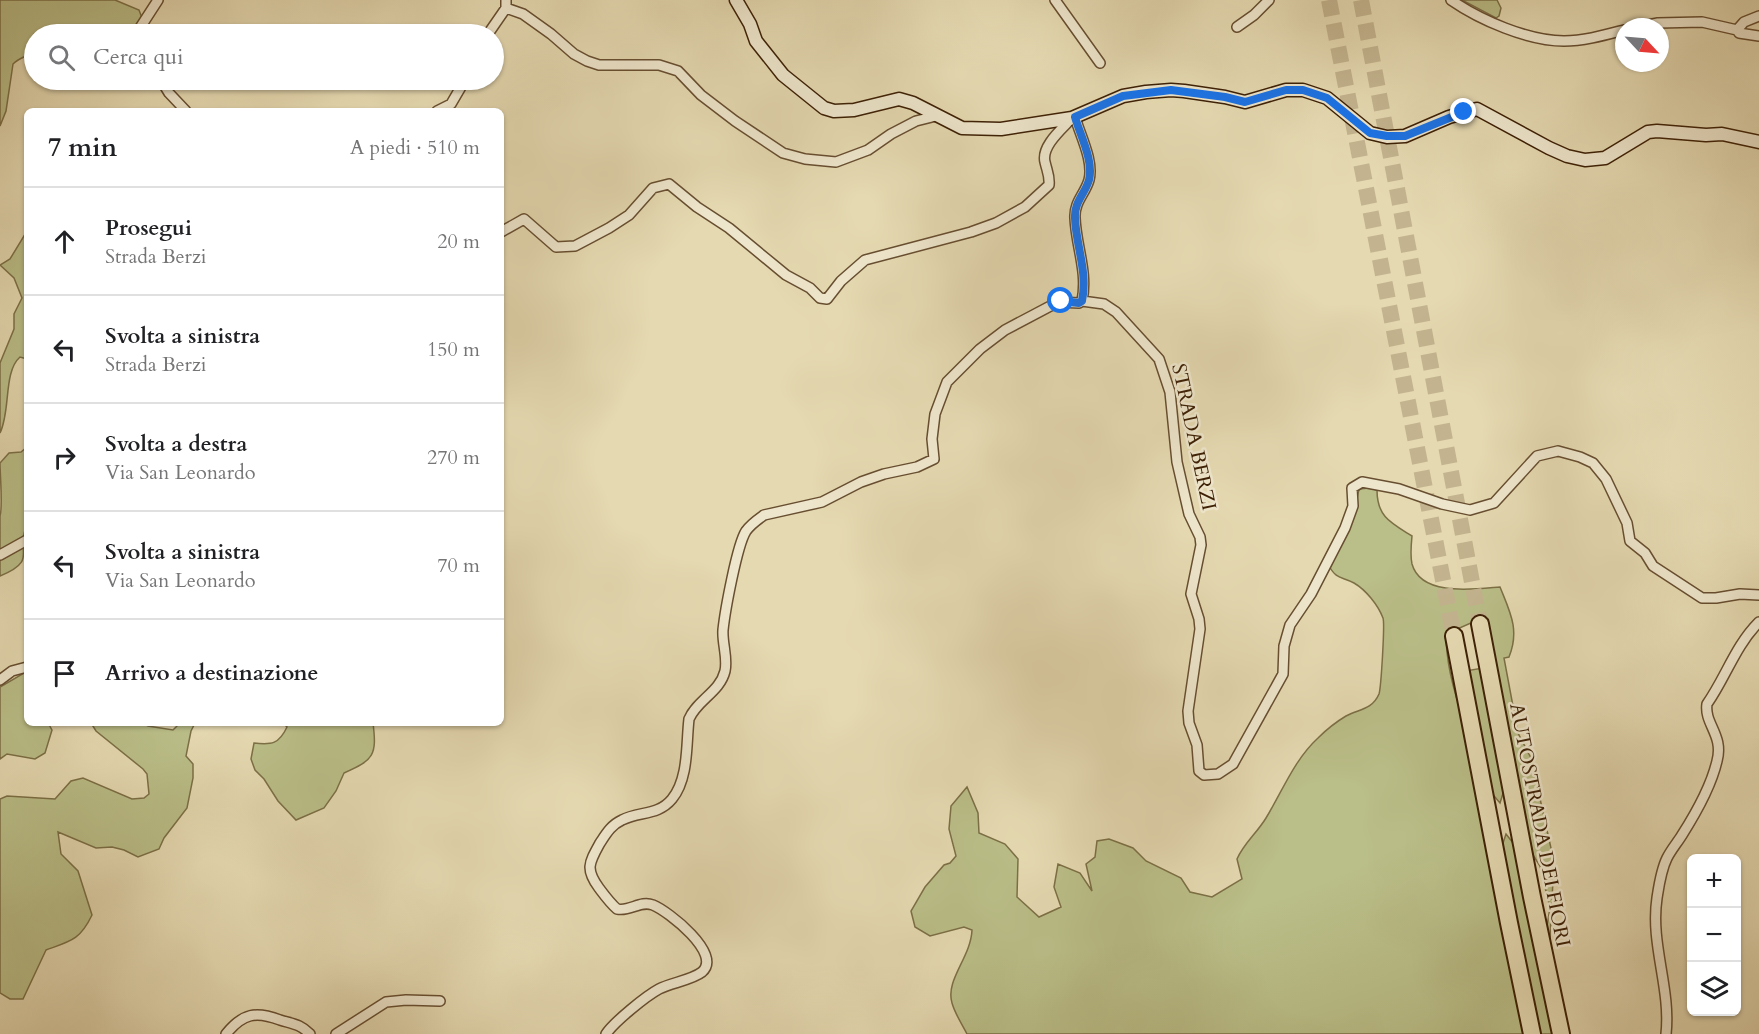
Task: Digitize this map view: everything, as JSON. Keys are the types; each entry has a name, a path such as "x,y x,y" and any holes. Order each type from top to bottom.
{"highway":[{"name":"AUTOSTRADA DEI FIORI","path":"1480,624 1532,897 1561,1034"},
{"path":"1454,636 1532,1034"}],"main road":[{"path":"736,0 750,24 756,41 770,60 798,89 824,108 834,111 854,110 899,99 913,103 962,128 976,130 1022,127 1073,118 1123,96 1146,92 1184,91 1245,102 1286,90 1303,90 1327,98 1370,133 1405,136 1449,117 1477,109 1549,148 1567,156 1585,160 1605,158 1648,132 1657,131 1722,134 1759,142"}],"street":[{"path":"142,24 158,0"},
{"path":"1055,0 1100,63"},
{"path":"1237,27 1269,0"},
{"path":"1451,0 1465,10 1500,25 1549,40 1567,41 1615,32"},
{"path":"494,24 506,4 551,33 574,54 587,61 599,65 659,65 678,71 700,95 735,121 783,153 805,159 836,162 868,150 891,134 916,121 936,116"},
{"path":"1737,30 1744,22 1759,16"},
{"path":"1669,22 1702,22 1737,30 1739,33 1759,36"},
{"path":"167,90 183,108"},
{"path":"443,108 451,104 459,90"},
{"path":"504,230 524,219 556,247 575,246 628,215 653,188 669,184 697,207 729,228 786,275 810,288 820,298 827,299 841,281 865,260 971,232 996,223 1025,207 1049,185 1050,174 1044,160 1045,151 1073,118"},
{"path":"1073,118 1090,171 1088,183 1075,209 1084,282 1082,301"},
{"name":"STRADA BERZI","path":"606,1034 652,993 699,974 705,966 706,956 699,943 679,922 657,907 647,903 627,910 617,909 590,877 590,864 608,831 614,825 627,818 658,810 678,790 684,770 689,719 696,706 720,683 726,669 723,628 745,532 764,515 822,502 861,482 917,467 934,459 932,439 935,414 947,382 980,349 1005,330 1058,302 1079,303 1082,301 1104,304 1116,312 1159,359 1170,392 1177,462 1189,514 1200,537 1201,545 1191,594 1200,629 1188,711 1189,723 1197,745 1199,771 1204,775 1218,774 1233,764 1283,674 1284,646 1290,625 1311,594 1345,528 1353,506 1352,488 1362,482 1399,489 1442,504 1470,510 1494,503 1537,456 1558,451 1580,457 1593,463 1606,479 1626,522 1630,541 1645,553 1653,566 1702,598 1740,594 1759,595"},
{"path":"0,555 24,542"},
{"path":"1666,1034 1668,1016 1665,983 1657,948 1656,901 1662,870 1667,857 1699,805 1718,758 1719,743 1706,711 1707,704 1737,650 1759,622"},
{"path":"0,680 12,671 24,668"},
{"path":"336,1034 386,1002 440,1001"},
{"path":"226,1034 246,1017 264,1014 302,1026 310,1034"}],"green space":[{"path":"0,0 115,0 139,10 142,18 138,24 24,24 24,57 13,64 6,111 0,126"},
{"path":"1462,0 1497,0 1501,8 1499,16 1496,18"},
{"path":"24,236 24,358 20,357 11,372 0,433 0,363 14,329 14,314 22,298 14,278 0,265 10,259"},
{"path":"24,450 24,554 19,565 0,576 0,463 9,453"},
{"path":"1359,489 1377,490 1380,507 1387,518 1412,536 1411,561 1417,575 1426,582 1450,589 1500,587 1510,613 1514,638 1509,657 1504,658 1518,733 1531,758 1551,848 1553,880 1550,939 1547,926 1550,908 1540,866 1533,855 1519,786 1514,775 1473,622 1446,634 1446,645 1451,678 1464,720 1524,1034 967,1034 955,1011 951,994 955,977 971,940 972,930 964,927 930,936 915,927 911,911 925,887 944,865 950,863 956,856 949,829 951,806 967,787 978,813 979,833 1005,844 1018,859 1017,897 1039,917 1061,907 1054,887 1058,864 1080,873 1092,891 1086,864 1095,857 1097,841 1109,839 1133,848 1146,861 1181,878 1190,892 1212,897 1242,879 1237,859 1266,818 1302,756 1331,726 1346,716 1369,706 1379,694 1383,618 1375,603 1363,590 1354,583 1337,576 1329,566 1355,508"},
{"path":"1483,668 1505,787 1500,803 1489,790 1465,671"},
{"path":"24,673 24,726 50,726 52,730 45,753 35,759 7,754 0,759 0,687"},
{"path":"93,726 148,726 173,730 177,726 194,726 186,756 193,764 193,778 187,808 164,838 159,849 138,857 112,847 96,848 58,832 61,854 78,871 92,915 79,935 46,950 23,999 10,999 0,993 0,799 7,796 55,799 71,781 83,778 132,799 144,798 149,794 147,774"},
{"path":"373,726 373,749 367,760 344,773 336,791 324,808 296,820 278,801 264,779 255,770 251,759 254,743 274,742 281,737 287,727"},
{"path":"1506,834 1517,848 1555,1034 1538,1034 1501,849"}],"tunnel":[{"path":"1329,0 1454,636"},
{"path":"1361,0 1480,624"}],"route":[{"path":"1061,301 1079,303 1084,293 1075,209 1088,183 1090,165 1075,117 1123,96 1171,90 1225,97 1241,102 1286,90 1303,90 1327,98 1370,133 1387,136 1405,136 1464,112"}]}
